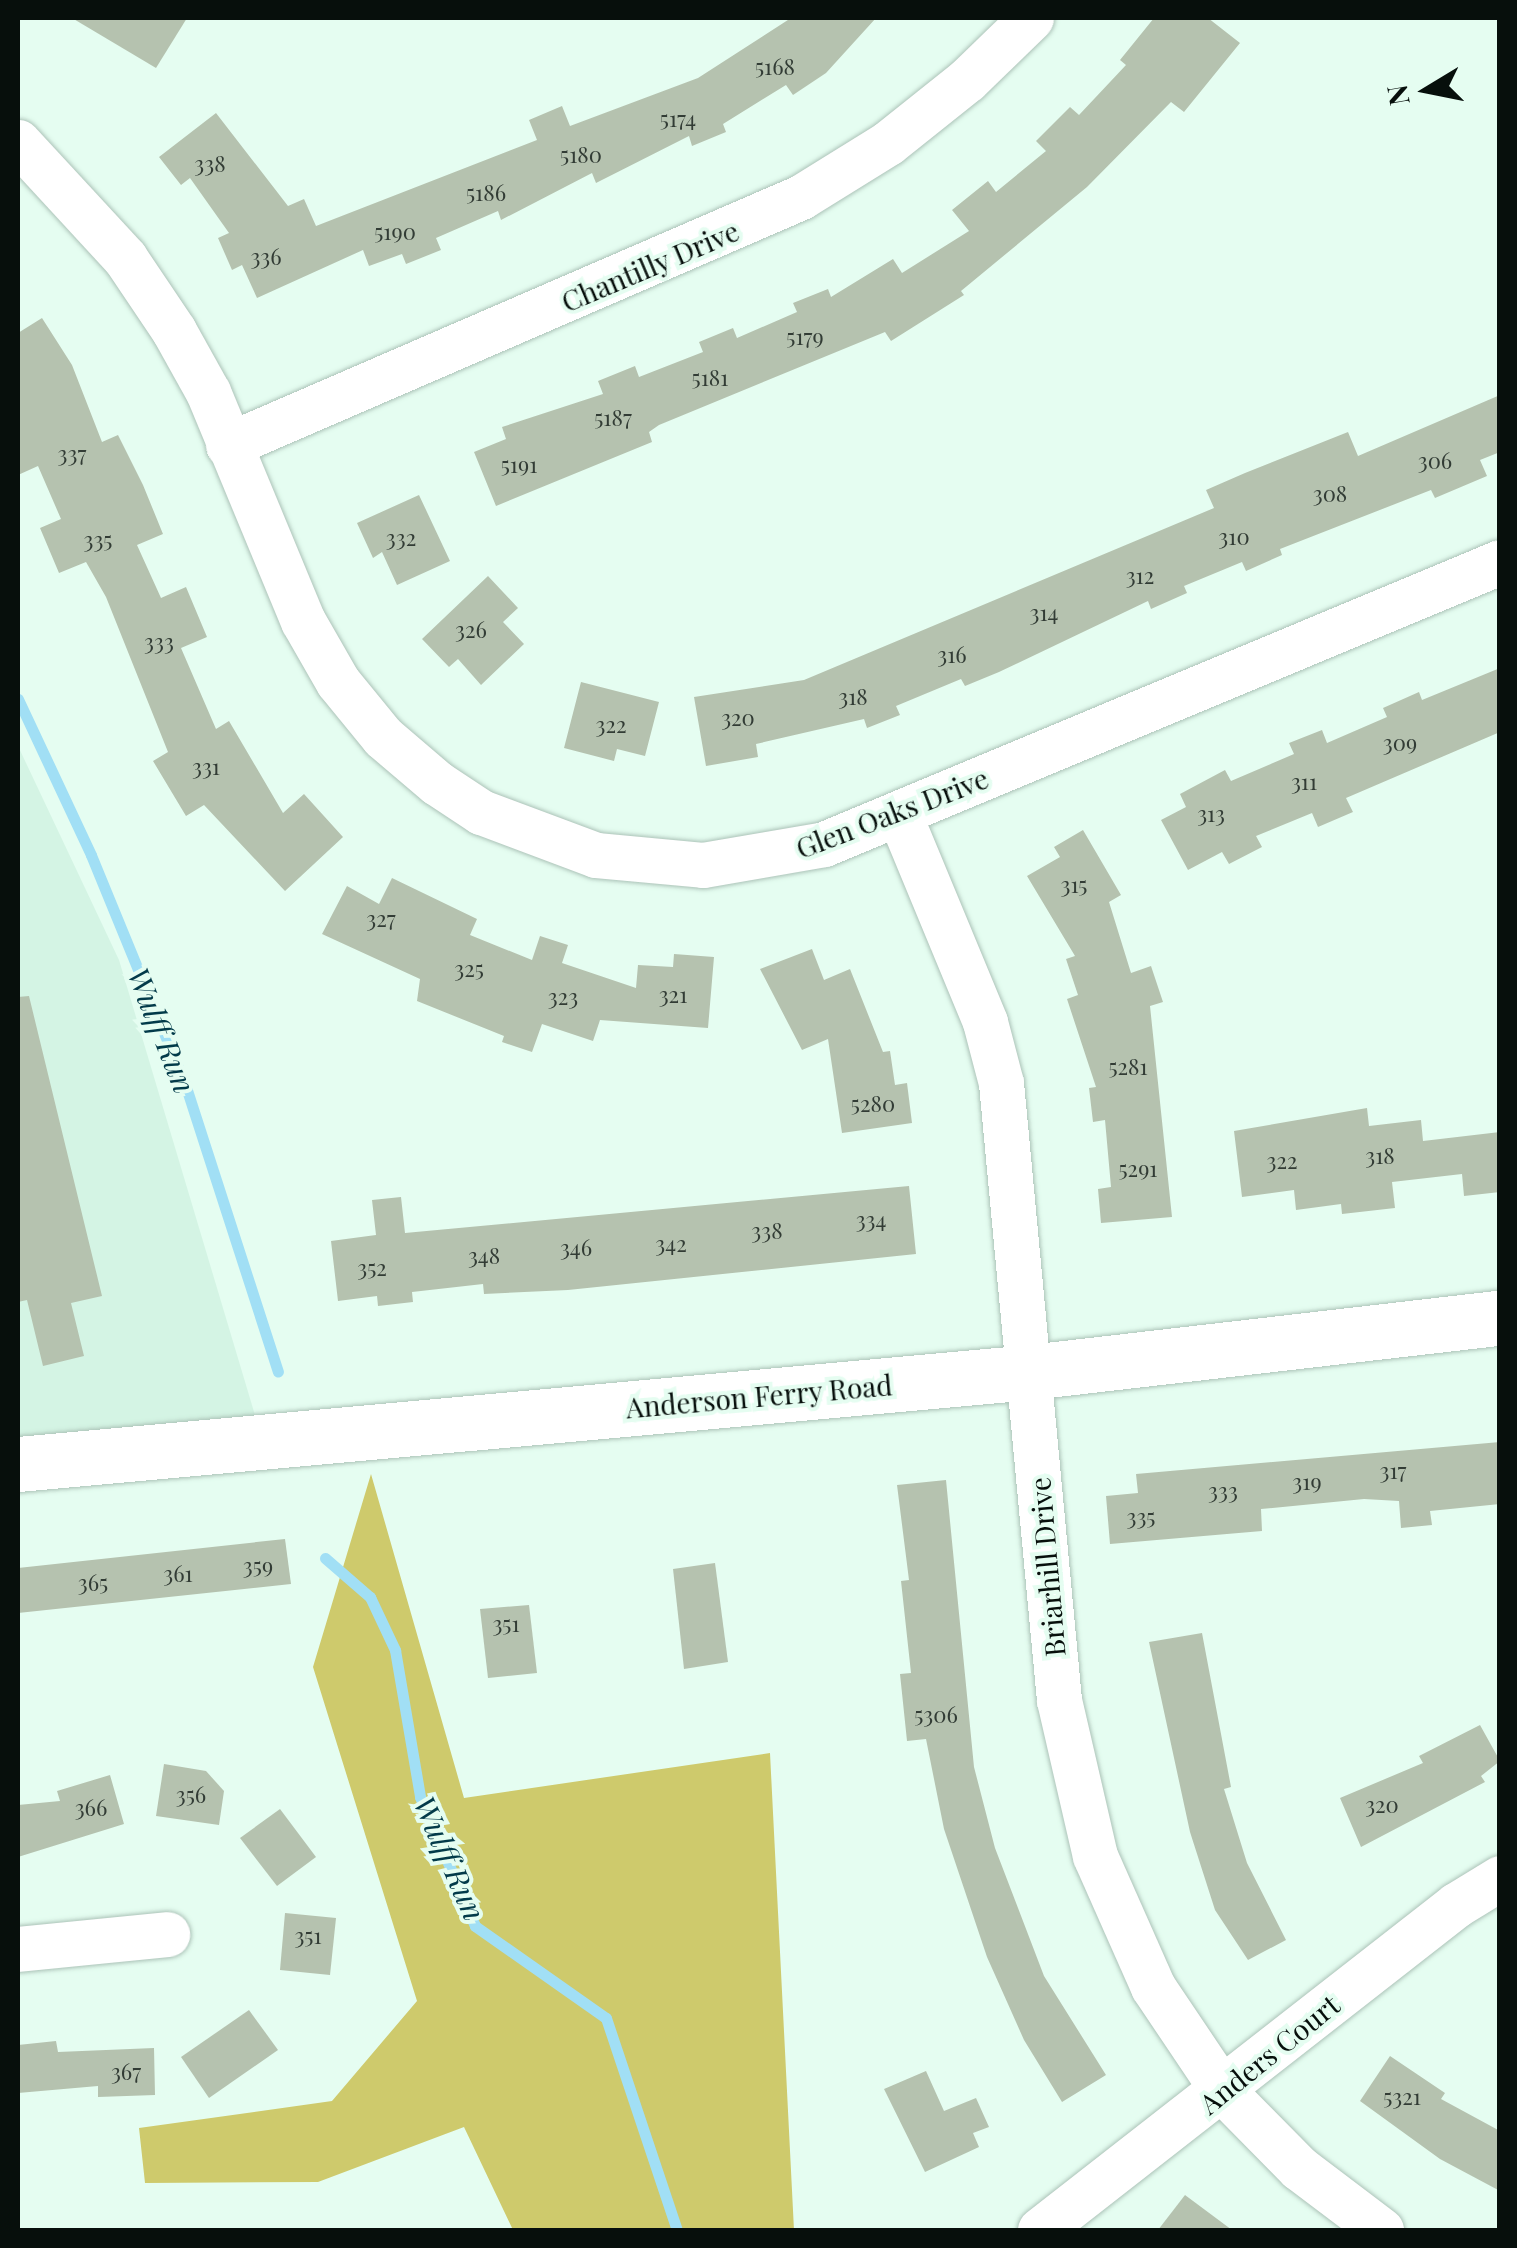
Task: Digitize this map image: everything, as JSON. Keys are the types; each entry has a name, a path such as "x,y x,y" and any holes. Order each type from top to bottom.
{"street":[{"name":"Chantilly Drive","path":"228,445 801,198 914,122 1031,18"},
{"name":"Glen Oaks Drive","path":"18,142 124,258 174,331 228,445 303,621 338,682 383,737 481,812 596,856 702,866 824,844 1500,562"},
{"name":"Briarhill Drive","path":"899,814 985,1022 1001,1083 1059,1700 1075,1788 1121,1923 1153,1987 1223,2091 1299,2168 1381,2230"},
{"name":"Anderson Ferry Road","path":"18,1464 1030,1372 1500,1318"},
{"name":"Anders Court","path":"1040,2230 1223,2091 1456,1905 1500,1878"},
{"path":"18,1949 167,1934"}],"shaded area":[{"path":"18,746 119,960 263,1442 18,1464"},
{"path":"371,1474 464,1798 770,1753 794,2230 513,2230 464,2127 318,2182 145,2183 139,2128 332,2101 417,2001 313,1667"}],"building":[{"path":"72,18 187,18 156,68"},
{"path":"791,18 876,18 826,73 793,95 786,85 723,124 726,132 692,146 689,136 596,183 592,173 501,220 498,211 436,238 441,250 406,264 402,254 369,266 363,250 257,298 242,265 232,270 218,238 229,233 190,178 181,185 159,157 216,113 288,206 304,199 316,226 537,140 529,120 562,106 570,126 698,78"},
{"path":"1154,18 1208,18 1240,43 1184,112 1171,102 1087,187 961,291 964,295 891,341 885,332 659,425 649,432 652,442 496,506 474,452 506,439 502,427 603,394 598,381 635,366 639,377 703,352 699,342 733,328 737,338 797,312 793,303 828,289 831,297 893,259 902,273 969,231 952,210 988,181 996,192 1046,151 1036,141 1070,107 1079,115 1126,65 1120,60"},
{"path":"42,318 72,365 102,442 118,435 143,485 163,534 137,545 161,598 186,587 207,637 181,648 216,729 229,721 283,813 304,794 343,837 285,891 204,805 186,816 153,761 168,752 106,597 86,562 59,573 40,528 61,519 38,466 18,475 18,333"},
{"path":"1500,395 1500,452 1480,460 1487,476 1435,498 1431,490 1280,549 1282,555 1246,571 1242,562 1184,586 1187,593 1151,609 1148,601 999,672 965,686 961,679 896,706 900,715 867,728 864,719 756,744 758,757 706,766 694,697 804,680 1214,508 1206,490 1245,473 1348,432 1358,456"},
{"path":"419,495 450,561 397,585 382,552 373,558 357,523"},
{"path":"488,576 518,608 503,622 524,644 481,685 458,659 449,667 422,639"},
{"path":"1500,668 1500,732 1346,798 1353,812 1318,827 1312,813 1256,836 1262,847 1229,864 1222,852 1188,870 1161,820 1186,807 1180,794 1225,770 1231,781 1294,754 1289,743 1322,730 1327,743 1387,717 1383,708 1419,692 1422,700"},
{"path":"581,682 659,702 645,756 617,749 614,761 564,748"},
{"path":"1083,830 1121,895 1109,902 1131,973 1151,966 1163,1002 1150,1006 1172,1217 1101,1223 1098,1189 1111,1187 1105,1120 1093,1122 1089,1088 1096,1087 1067,999 1078,995 1066,959 1075,956 1027,876 1060,857 1054,847"},
{"path":"392,878 477,919 470,935 532,960 540,936 568,945 562,963 636,988 638,965 673,967 674,954 714,957 708,1028 600,1020 593,1041 542,1024 532,1052 502,1042 504,1036 417,1001 420,979 322,934 347,886 379,904"},
{"path":"812,949 824,980 850,969 883,1052 890,1051 895,1085 907,1083 912,1123 842,1133 828,1039 802,1050 760,969"},
{"path":"29,996 102,1296 71,1303 84,1356 43,1366 27,1300 18,1302 18,997"},
{"path":"1367,1108 1369,1126 1421,1120 1423,1141 1500,1132 1500,1192 1464,1196 1462,1174 1392,1182 1395,1208 1342,1214 1341,1204 1296,1210 1294,1190 1242,1197 1234,1131"},
{"path":"909,1186 916,1254 568,1290 484,1294 483,1284 412,1292 413,1302 378,1306 377,1296 338,1301 331,1241 376,1235 372,1200 401,1197 405,1233"},
{"path":"1500,1442 1500,1504 1430,1511 1432,1525 1401,1528 1399,1501 1364,1499 1261,1509 1262,1531 1110,1544 1106,1496 1138,1493 1136,1474"},
{"path":"946,1480 974,1767 995,1848 1044,1976 1106,2075 1062,2102 1024,2040 987,1957 944,1829 926,1739 907,1741 900,1674 911,1673 901,1581 909,1580 897,1485"},
{"path":"285,1539 291,1584 18,1613 18,1568"},
{"path":"715,1563 728,1662 684,1669 673,1569"},
{"path":"529,1605 537,1673 488,1678 480,1609"},
{"path":"1202,1633 1231,1787 1224,1789 1247,1863 1286,1940 1248,1960 1215,1910 1190,1832 1149,1642"},
{"path":"1480,1725 1500,1761 1481,1776 1485,1782 1361,1847 1340,1798 1423,1763 1419,1756"},
{"path":"164,1764 206,1771 224,1791 219,1825 156,1816"},
{"path":"110,1775 124,1824 18,1857 18,1805 60,1801 57,1791"},
{"path":"280,1809 316,1857 277,1886 240,1838"},
{"path":"285,1913 336,1918 330,1975 280,1970"},
{"path":"249,2010 278,2050 209,2098 181,2057"},
{"path":"56,2041 58,2052 154,2048 155,2095 98,2097 98,2086 18,2093 18,2045"},
{"path":"1390,2056 1445,2093 1441,2099 1500,2131 1500,2191 1440,2159 1360,2101"},
{"path":"926,2071 944,2111 976,2098 989,2127 973,2133 979,2147 925,2172 884,2089"},
{"path":"1185,2195 1232,2230 1158,2230"}],"waterway":[{"name":"Wulff Run","path":"18,699 91,855 186,1087 278,1372"},
{"name":"Wulff Run","path":"325,1558 370,1597 395,1650 420,1797 475,1926 606,2018 677,2230"}]}
